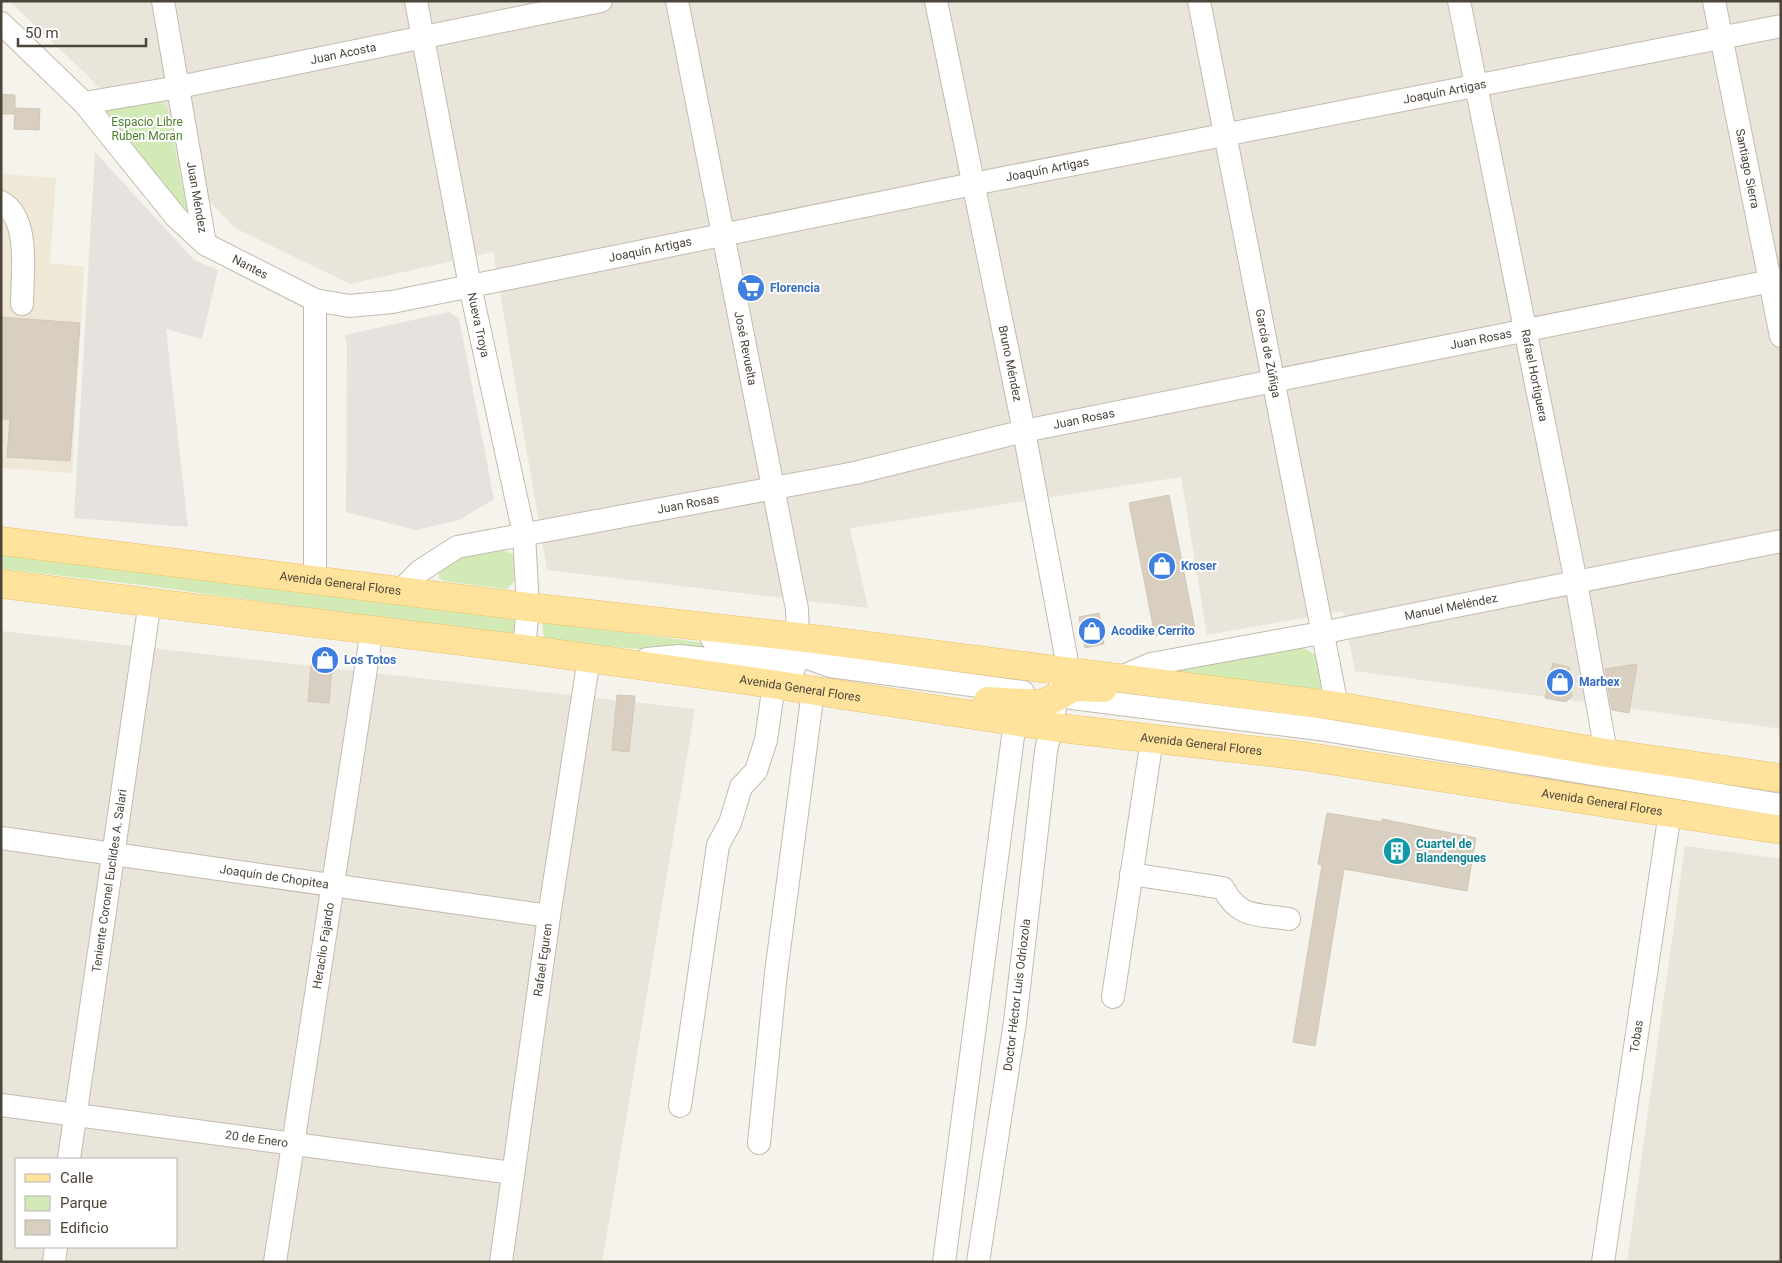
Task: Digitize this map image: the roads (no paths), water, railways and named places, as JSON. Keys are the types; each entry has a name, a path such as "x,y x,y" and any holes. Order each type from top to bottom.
{"main road":[{"name":"Avenida General Flores","path":"1,541 681,626 798,637 1061,683 1121,677 1337,706 1606,752 1781,778"},
{"name":"Avenida General Flores","path":"1,584 150,601 621,662 1052,727 1303,756 1781,830"},
{"path":"888,701 925,693 1040,704 1061,683 1074,687 1086,686 1144,692 1172,684"}],"street":[{"name":"Juan Méndez","path":"163,1 205,244"},
{"name":"Nueva Troya","path":"416,1 470,286 524,534 528,607 524,649"},
{"name":"Juan Acosta","path":"84,103 179,87 601,1"},
{"name":"José Revuelta","path":"677,1 797,609 798,637"},
{"name":"Bruno Méndez","path":"936,1 1024,431 1066,656 1052,727"},
{"name":"García de Zúñiga","path":"1199,1 1321,633 1337,706"},
{"name":"Rafael Hortiguera","path":"1459,1 1576,582 1606,752"},
{"name":"Santiago Sierra","path":"1714,1 1775,280 1781,336"},
{"name":"Nantes","path":"1,24 84,103 176,217 205,244 315,300"},
{"name":"Joaquín Artigas","path":"315,300 349,306 370,306 973,184 1781,26"},
{"path":"1,202 14,212 20,224 22,304"},
{"name":"Juan Rosas","path":"402,590 420,571 457,546 855,473 1024,431 1775,280"},
{"path":"315,300 315,579"},
{"name":"Manuel Meléndez","path":"1121,677 1151,664 1321,633 1781,541"},
{"name":"Teniente Coronel Euclides A. Salari","path":"68,1158 150,601"},
{"name":"Avenida General Flores","path":"681,626 690,635 802,656 830,666"},
{"name":"Heraclio Fajardo","path":"276,1262 331,886 372,629"},
{"name":"Avenida General Flores","path":"621,662 679,656 803,669 830,666 1061,683 1319,729 1781,805"},
{"name":"Rafael Eguren","path":"501,1262 549,916 589,658"},
{"path":"680,1106 718,845 730,823 741,787 756,771 766,740 774,684"},
{"path":"798,924 818,752 820,692"},
{"path":"759,1143 776,973 820,692"},
{"path":"944,1262 1015,721"},
{"name":"Doctor Héctor Luis Odriozola","path":"978,1262 1015,1022 1046,751 1052,727"},
{"path":"1113,996 1152,739"},
{"name":"Tobas","path":"1603,1262 1670,812"},
{"name":"Joaquín de Chopitea","path":"1,838 549,916"},
{"path":"1131,874 1223,888 1230,902 1241,912 1289,919"},
{"name":"20 de Enero","path":"1,1105 512,1173"},
{"path":"54,1262 56,1248"}],"place":[{"name":"Florencia","path":"751,288"},
{"name":"Kroser","path":"1162,566"},
{"name":"Acodike Cerrito","path":"1092,631"},
{"name":"Los Totos","path":"325,660"},
{"name":"Marbex","path":"1560,682"},
{"name":"Cuartel de Blandengues","path":"1397,851"}],"park label":[{"name":"Espacio Libre Ruben Moran","path":"147,129"}]}
